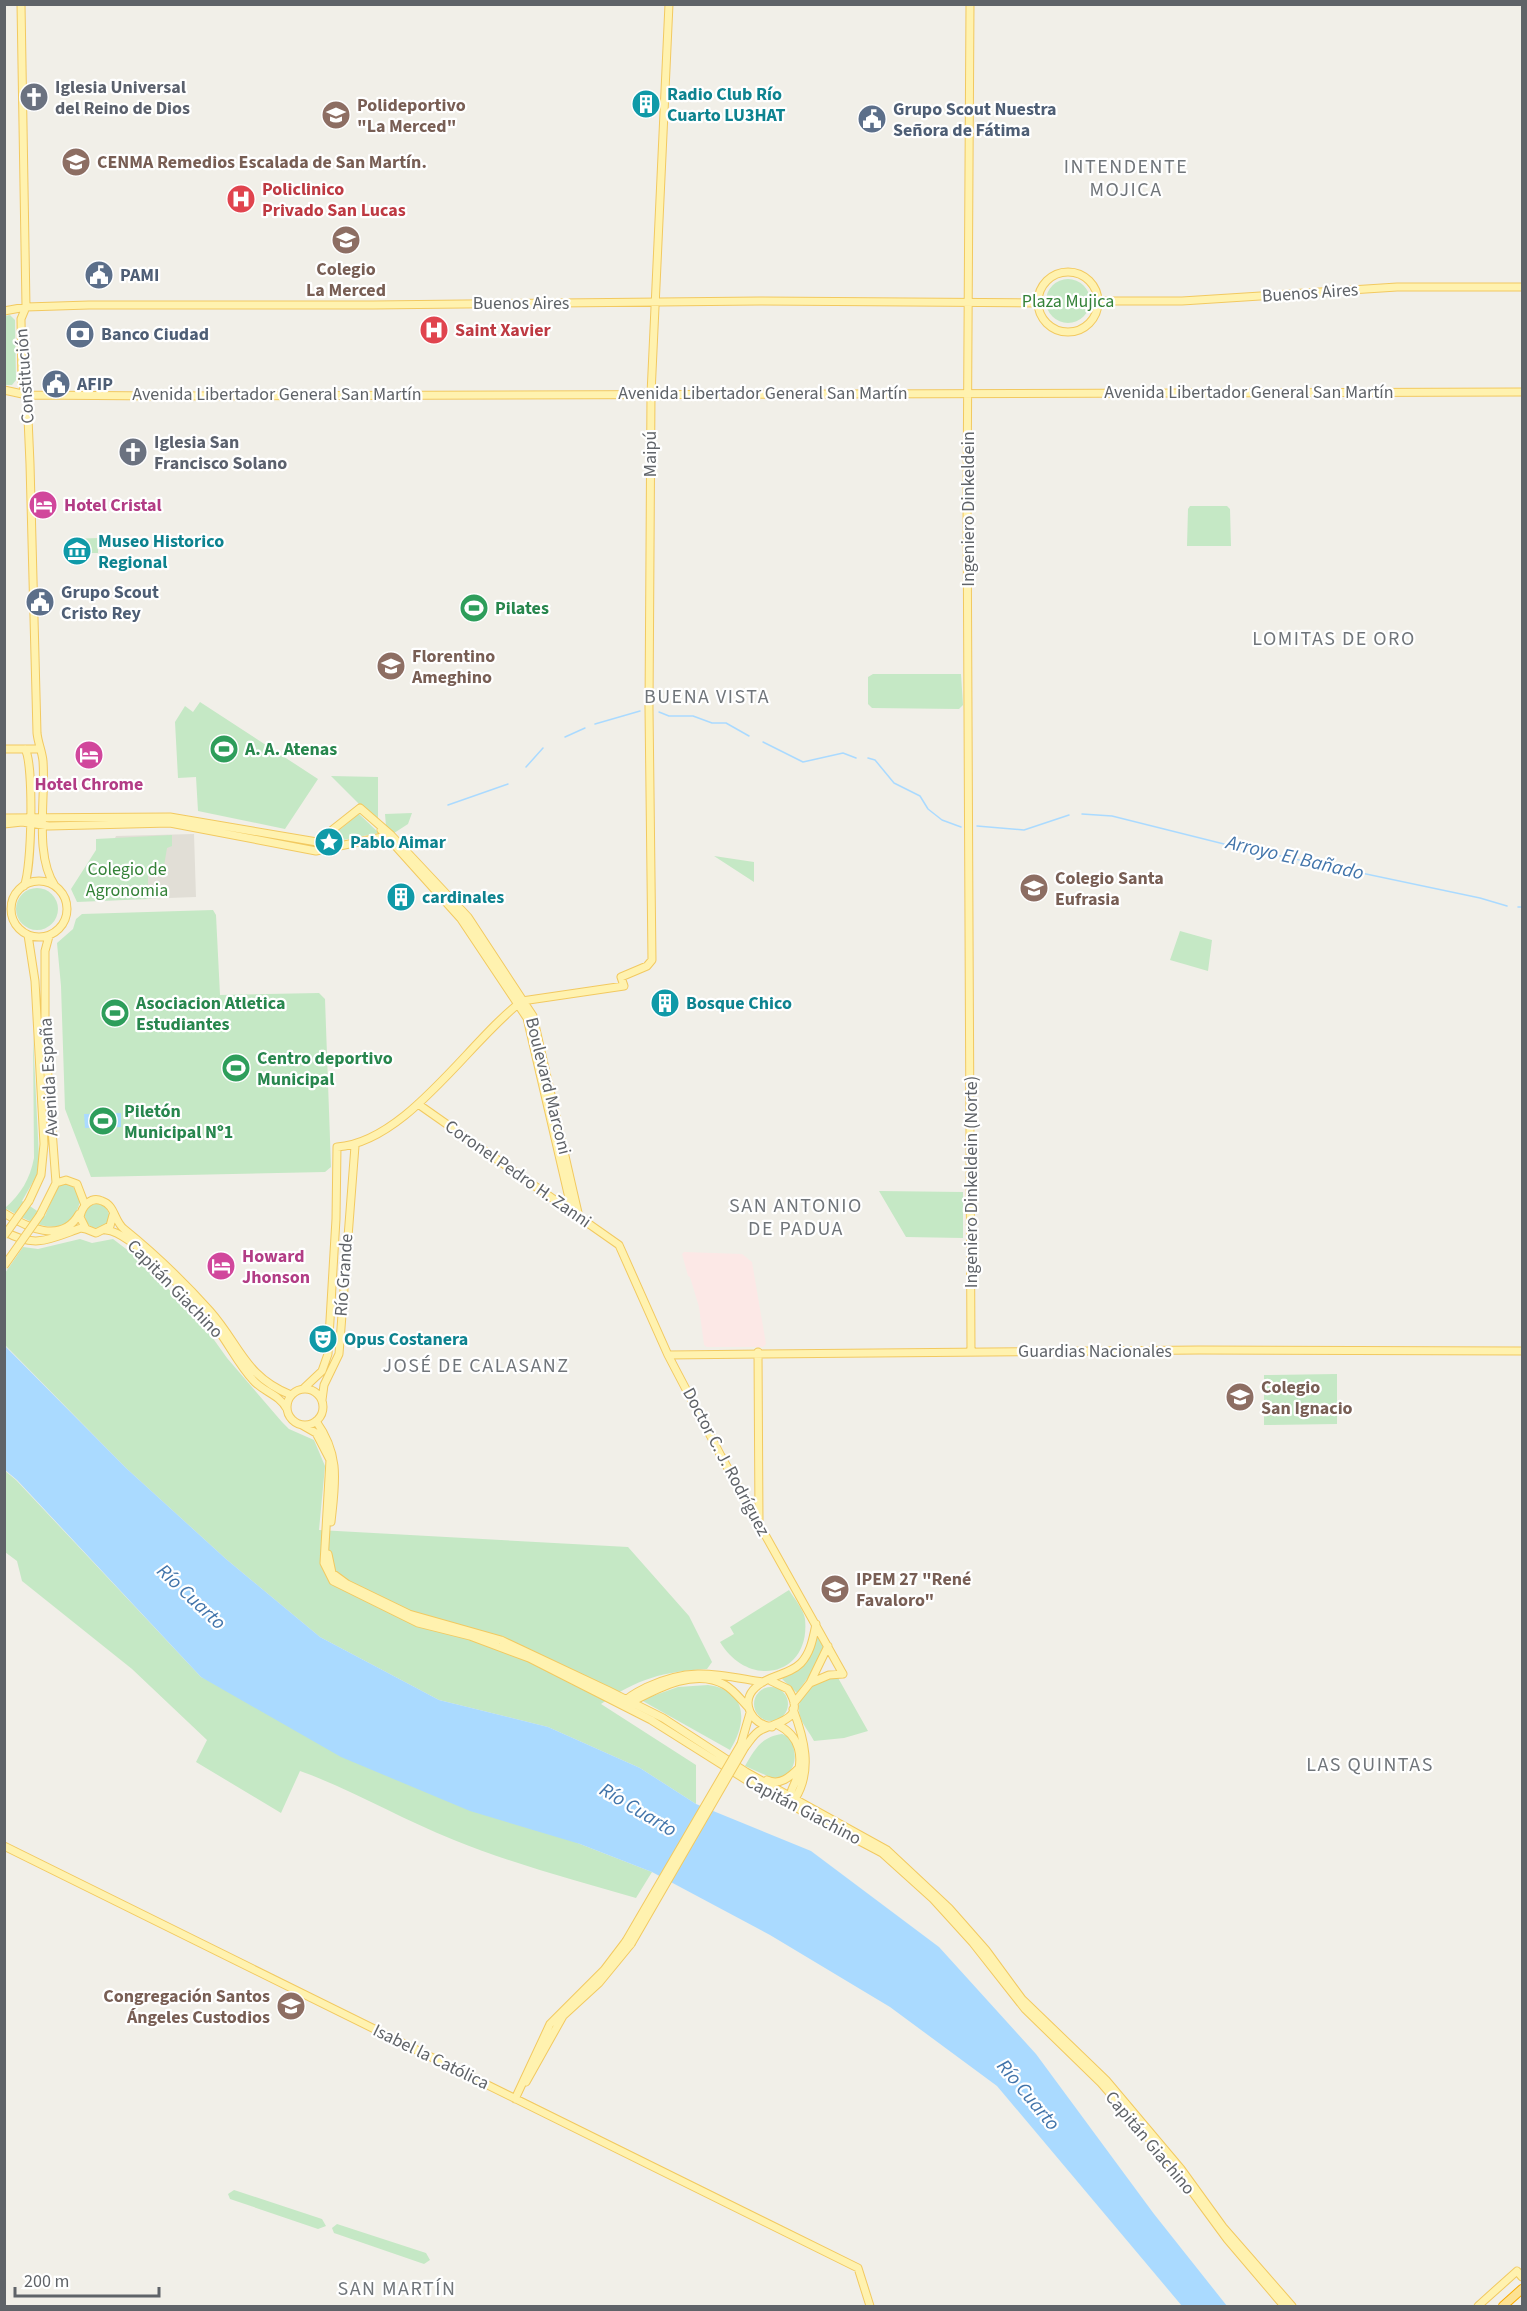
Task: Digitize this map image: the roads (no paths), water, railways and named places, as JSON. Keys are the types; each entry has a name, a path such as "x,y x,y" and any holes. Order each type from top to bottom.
{"highway":[{"path":"1503,2307 1522,2289"}],"main road":[{"name":"Constitución","path":"21,4 26,307 21,319 22,383 27,395 37,733 40,749"},
{"name":"Maipú","path":"520,1002 624,986 621,977 647,966 652,960 649,719 651,393 653,303 669,4"},
{"name":"Ingeniero Dinkeldein","path":"969,1013 970,4"},
{"path":"1070,272 1086,278 1097,292 1098,301 1092,320 1086,326 1069,332 1061,332 1047,324 1037,303 1043,284 1050,277 1070,272"},
{"name":"Buenos Aires","path":"1098,301 1182,301 1397,287 1522,286"},
{"name":"Buenos Aires","path":"4,311 26,307 1037,303"},
{"name":"Avenida Libertador General San Martín","path":"4,390 27,395 1522,392"},
{"path":"4,749 40,749 43,760 44,858 49,877 66,901 67,909 62,925 49,936 28,935 17,926 11,910 17,892 24,886 40,881 55,886"},
{"path":"24,886 29,872 30,820 30,759 25,749"},
{"name":"Boulevard Marconi","path":"44,822 170,817 317,842 360,808 468,917 535,1024 579,1217"},
{"path":"4,818 44,822 170,823 316,851 388,836"},
{"path":"4,824 30,820"},
{"name":"Avenida España","path":"4,1236 29,1201 41,1175 44,1144 35,981 28,935"},
{"name":"Avenida España","path":"49,936 45,951 45,1036 56,1183"},
{"path":"355,1146 407,1114 520,1002"},
{"name":"Boulevard Marconi","path":"520,1002 530,1026 572,1211"},
{"name":"Ingeniero Dinkeldein (Norte)","path":"969,1013 971,1351"},
{"name":"Coronel Pedro H. Zanni","path":"418,1104 619,1245"},
{"name":"Río Grande","path":"304,1388 322,1371 328,1354 336,1219 337,1147 355,1146 339,1354 324,1385 322,1400"},
{"path":"4,1266 40,1215 56,1183 66,1180 77,1184 83,1208 81,1222 86,1229"},
{"path":"4,1213 22,1224 44,1232 72,1223 83,1208 93,1200 102,1201 110,1206 113,1215 110,1226 106,1230 96,1233 81,1228 43,1241 17,1238 4,1231"},
{"name":"Capitán Giachino","path":"113,1215 123,1228 147,1246 207,1307 258,1376 271,1388 291,1395"},
{"name":"Capitán Giachino","path":"106,1230 125,1236 140,1248 213,1323 253,1380 282,1400 287,1409"},
{"name":"Doctor C. J. Rodríguez","path":"619,1245 668,1354 759,1525 843,1674 829,1675 810,1683"},
{"name":"Guardias Nacionales","path":"668,1354 971,1351 1522,1351"},
{"path":"758,1352 759,1525"},
{"path":"304,1388 315,1391 322,1400 323,1410 316,1421 302,1425 293,1420 287,1409 291,1395 304,1388"},
{"name":"Capitán Giachino","path":"316,1421 332,1452 336,1473 328,1551 332,1573 347,1584 409,1614 501,1640 626,1703 743,1779 792,1798"},
{"name":"Capitán Giachino","path":"302,1425 316,1433 330,1460 324,1563 333,1581 418,1623 470,1636 529,1658 663,1718 746,1772 882,1853 933,1899 973,1943 1025,2009 1101,2083 1177,2171 1227,2239 1284,2307"},
{"path":"743,1746 750,1695 766,1681 791,1671 801,1662 812,1646 816,1624"},
{"path":"515,2099 562,2016 599,1983 629,1942 743,1746 754,1735 788,1719 810,1683 828,1646"},
{"path":"626,1703 660,1681 687,1674 730,1675 783,1684 788,1689 804,1737 806,1757 792,1798"},
{"path":"626,1703 675,1682 708,1680 727,1686 757,1722 775,1726 795,1737 799,1747 799,1768 792,1798"},
{"path":"746,1772 772,1782 784,1780 799,1768"},
{"path":"792,1798 886,1850 949,1908 986,1950 1022,1999 1106,2080 1181,2169 1227,2231 1292,2307"},
{"name":"Isabel la Católica","path":"4,1846 858,2268 870,2307"},
{"path":"1478,2307 1520,2274"}],"water":[{"name":"Piletón Municipal Nº1","path":"121,1113 121,1127 85,1128 84,1114"},
{"name":"Río Cuarto","path":"4,1345 126,1468 226,1559 320,1637 439,1700 548,1727 640,1768 696,1804 811,1851 939,1947 1036,2054 1154,2214 1227,2306 1182,2306 997,2086 890,2007 770,1935 652,1872 580,1844 470,1811 341,1757 201,1677 17,1480 5,1470"}],"waterway":[{"name":"Arroyo El Bañado","path":"595,724 640,711"},
{"name":"Arroyo El Bañado","path":"659,712 669,716 693,716 712,723 726,723 749,736"},
{"name":"Arroyo El Bañado","path":"565,737 585,728"},
{"name":"Arroyo El Bañado","path":"763,742 803,762 843,753 856,758"},
{"name":"Arroyo El Bañado","path":"526,767 543,748"},
{"name":"Arroyo El Bañado","path":"868,758 875,760 894,783 920,796 928,809 942,820 961,827"},
{"name":"Arroyo El Bañado","path":"448,805 508,784"},
{"name":"Arroyo El Bañado","path":"1082,814 1112,816 1224,844 1480,898 1507,906"},
{"name":"Arroyo El Bañado","path":"977,826 1024,830 1069,815"}],"place":[{"name":"Iglesia Universal del Reino de Dios","path":"34,97"},
{"name":"Radio Club Río Cuarto LU3HAT","path":"646,104"},
{"name":"Polideportivo \"La Merced\"","path":"336,115"},
{"name":"Grupo Scout Nuestra Señora de Fátima","path":"872,119"},
{"name":"CENMA Remedios Escalada de San Martín.","path":"76,162"},
{"name":"Policlinico Privado San Lucas","path":"241,199"},
{"name":"Colegio La Merced","path":"346,240"},
{"name":"PAMI","path":"99,275"},
{"name":"Saint Xavier","path":"434,330"},
{"name":"Banco Ciudad","path":"80,334"},
{"name":"AFIP","path":"56,384"},
{"name":"Iglesia San Francisco Solano","path":"133,452"},
{"name":"Hotel Cristal","path":"43,505"},
{"name":"Museo Historico Regional","path":"77,551"},
{"name":"Grupo Scout Cristo Rey","path":"40,602"},
{"name":"Pilates","path":"474,608"},
{"name":"Florentino Ameghino","path":"391,666"},
{"name":"A. A. Atenas","path":"224,749"},
{"name":"Hotel Chrome","path":"89,755"},
{"name":"Pablo Aimar","path":"329,842"},
{"name":"Colegio Santa Eufrasia","path":"1034,888"},
{"name":"cardinales","path":"401,897"},
{"name":"Bosque Chico","path":"665,1003"},
{"name":"Asociacion Atletica Estudiantes","path":"115,1013"},
{"name":"Centro deportivo Municipal","path":"236,1068"},
{"name":"Piletón Municipal Nº1","path":"103,1121"},
{"name":"Howard Jhonson","path":"221,1266"},
{"name":"Opus Costanera","path":"323,1339"},
{"name":"Colegio San Ignacio","path":"1240,1397"},
{"name":"IPEM 27 \"René Favaloro\"","path":"835,1589"},
{"name":"Congregación Santos Ángeles Custodios","path":"291,2006"}],"district":[{"name":"INTENDENTE MOJICA","path":"1126,178"},
{"name":"LOMITAS DE ORO","path":"1334,639"},
{"name":"BUENA VISTA","path":"707,697"},
{"name":"SAN ANTONIO DE PADUA","path":"796,1218"},
{"name":"JOSÉ DE CALASANZ","path":"476,1366"},
{"name":"LAS QUINTAS","path":"1370,1765"},
{"name":"SAN MARTÍN","path":"397,2289"}],"park label":[{"name":"Plaza Mujica","path":"1068,301"},
{"name":"Colegio de Agronomia","path":"127,879"}]}
